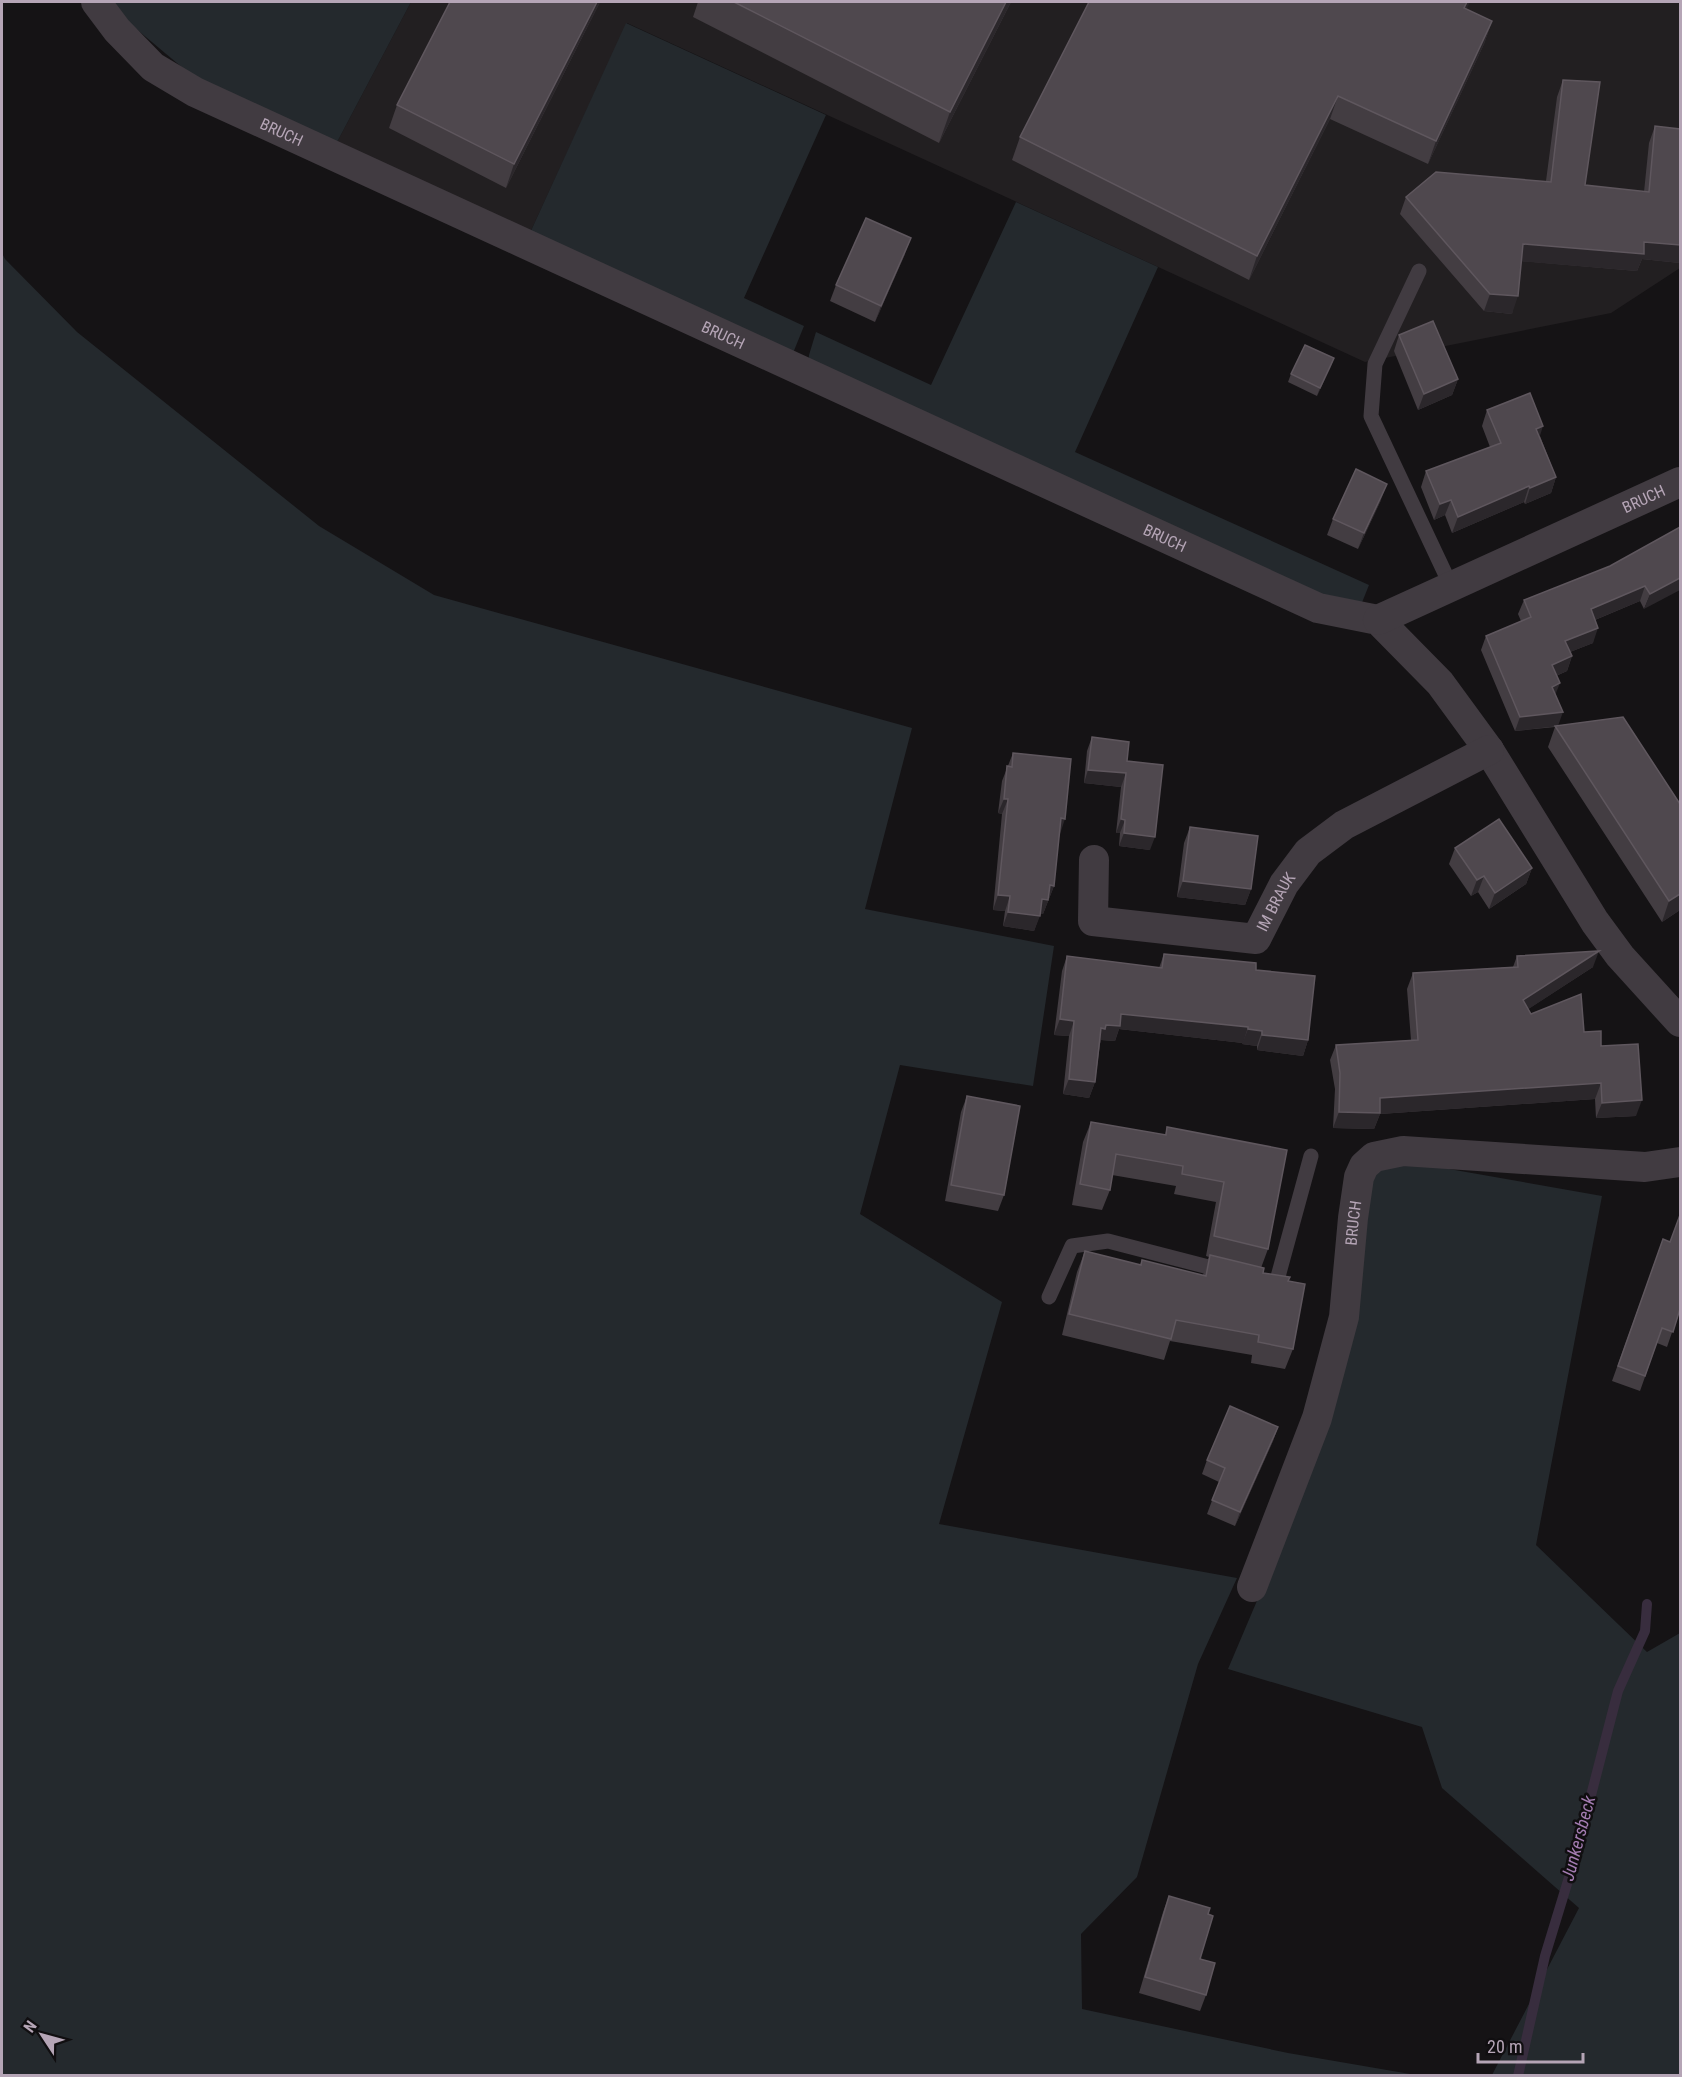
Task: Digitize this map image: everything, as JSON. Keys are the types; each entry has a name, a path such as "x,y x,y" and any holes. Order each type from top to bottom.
{"street":[{"name":"BRUCH","path":"96,2 117,30 153,67 195,92 1318,608 1378,620 1680,482"},
{"path":"1378,620 1440,683 1489,750 1595,922 1620,956 1680,1022"},
{"name":"IM BRAUK","path":"1094,860 1093,921 1256,939 1284,884 1308,852 1344,825 1489,750"},
{"name":"BRUCH","path":"1252,1587 1317,1418 1344,1317 1353,1218 1359,1177 1364,1166 1374,1157 1402,1151 1645,1167 1680,1162"}],"lane":[{"path":"1419,271 1375,364 1371,416 1451,586"},
{"path":"1049,1297 1072,1246 1108,1242 1276,1284 1311,1156"}],"shaded area":[{"path":"113,2 411,2 335,146 190,74 128,22"},
{"path":"411,2 1680,2 1680,268 1611,313 1365,362 627,23 529,235 335,146"},
{"path":"626,23 826,115 744,298 804,326 791,358 529,235"},
{"path":"1016,202 1158,267 1075,452 1369,585 1361,605 1352,610 808,367 816,332 931,385"},
{"path":"2,253 5,259 77,332 319,526 434,595 912,728 865,909 1054,946 1033,1086 900,1065 860,1214 1002,1302 939,1524 1237,1578 1198,1664 1137,1877 1081,1934 1082,2009 1288,2053 1416,2075 2,2075"},
{"path":"1398,1165 1432,1166 1602,1196 1536,1545 1647,1652 1680,1633 1680,2075 1492,2075 1579,1908 1442,1788 1422,1727 1228,1669 1262,1589 1372,1178 1381,1169"}],"building":[{"path":"450,2 597,2 514,164 397,105"},
{"path":"734,2 1006,2 950,112"},
{"path":"1089,2 1467,2 1464,8 1492,21 1436,141 1338,96 1257,256 1020,137"},
{"path":"1563,80 1600,82 1585,185 1649,192 1655,126 1680,129 1680,245 1644,242 1644,254 1523,244 1518,296 1490,294 1406,197 1436,172 1551,182"},
{"path":"866,218 911,238 881,306 836,285"},
{"path":"1433,321 1458,379 1424,394 1399,335"},
{"path":"1305,345 1334,358 1320,388 1291,374"},
{"path":"1530,393 1543,426 1536,429 1556,477 1530,488 1529,486 1458,517 1451,500 1440,504 1426,471 1501,443 1487,410"},
{"path":"1356,469 1387,484 1364,533 1333,519"},
{"path":"1680,527 1680,578 1650,594 1645,586 1591,609 1598,628 1565,641 1572,656 1552,665 1560,683 1552,687 1563,712 1520,717 1486,636 1531,617 1524,600 1610,566"},
{"path":"1623,717 1680,804 1680,894 1669,901 1555,726"},
{"path":"1092,737 1129,742 1127,761 1163,765 1155,837 1124,833 1125,820 1121,819 1126,773 1088,770"},
{"path":"1013,753 1071,759 1065,819 1061,818 1054,886 1050,885 1048,900 1042,899 1040,916 1008,912 1010,896 998,895 1008,799 1004,799 1007,766 1012,767"},
{"path":"1499,819 1532,868 1495,893 1484,876 1477,880 1455,848"},
{"path":"1190,827 1258,836 1251,889 1183,881"},
{"path":"1599,951 1523,1000 1531,1014 1581,994 1584,1032 1601,1031 1601,1046 1638,1044 1642,1100 1602,1103 1601,1083 1380,1098 1380,1113 1339,1112 1340,1073 1336,1045 1418,1040 1413,973 1518,967 1517,956"},
{"path":"1164,954 1256,963 1256,970 1315,976 1308,1040 1262,1035 1262,1031 1248,1029 1248,1027 1121,1014 1120,1026 1106,1025 1105,1029 1101,1028 1095,1082 1069,1079 1074,1021 1060,1019 1067,956 1162,968"},
{"path":"967,1096 1020,1106 1004,1195 951,1185"},
{"path":"1091,1122 1166,1135 1167,1127 1287,1150 1268,1249 1214,1236 1224,1182 1182,1174 1183,1166 1116,1154 1110,1190 1080,1184"},
{"path":"1680,1215 1680,1309 1673,1332 1662,1328 1645,1376 1618,1366 1663,1239 1670,1242"},
{"path":"1085,1251 1141,1265 1142,1260 1206,1276 1210,1255 1264,1268 1263,1273 1290,1277 1288,1281 1305,1284 1293,1349 1258,1342 1259,1335 1176,1320 1171,1339 1069,1314"},
{"path":"1230,1406 1278,1427 1240,1512 1212,1500 1225,1468 1207,1460"},
{"path":"1169,1896 1210,1908 1208,1914 1213,1916 1200,1959 1215,1963 1206,1995 1145,1977"}],"waterway":[{"name":"Junkersbeck","path":"1518,2076 1545,1956 1574,1861 1618,1691 1645,1631 1647,1604"}]}
